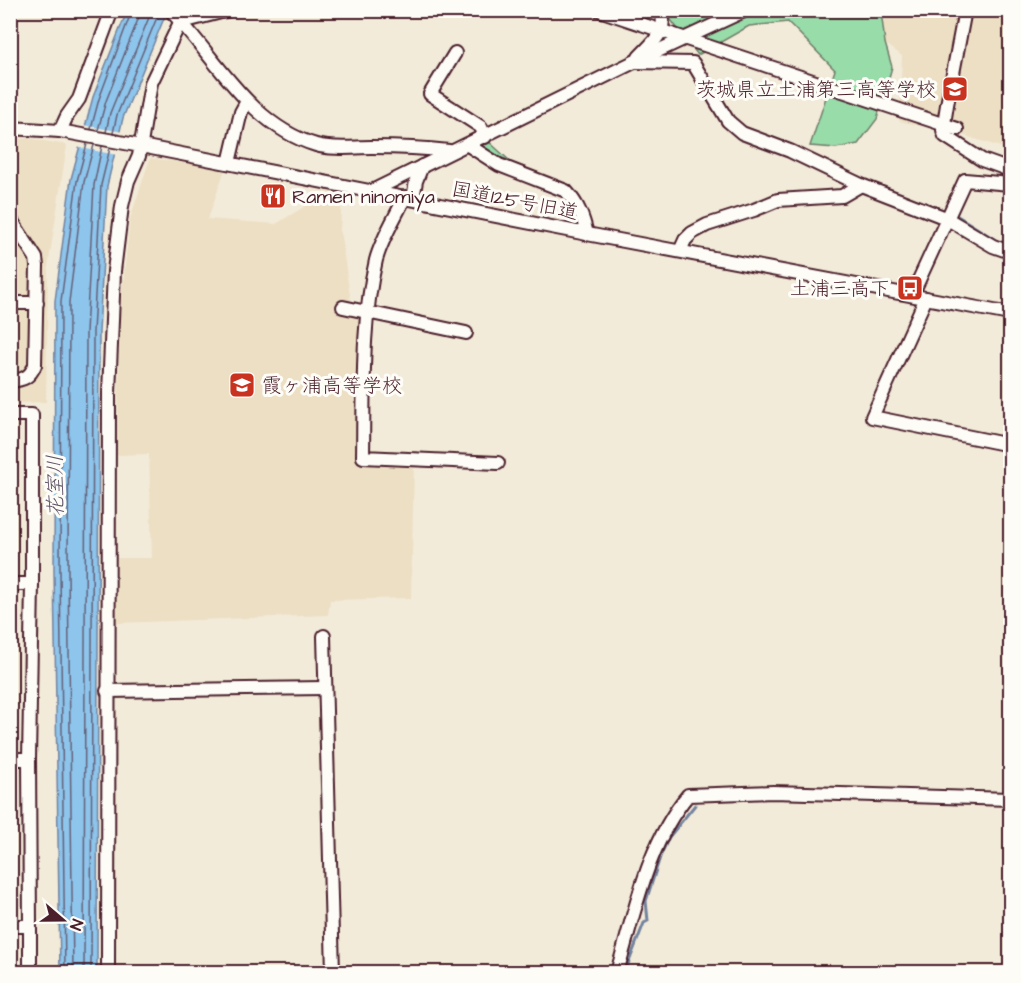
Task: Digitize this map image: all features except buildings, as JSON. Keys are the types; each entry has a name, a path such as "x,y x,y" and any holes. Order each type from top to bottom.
{"street":[{"path":"60,131 79,99 112,10"},
{"path":"178,14 229,10"},
{"path":"599,10 944,127 957,129"},
{"path":"634,62 661,35 664,18 660,10"},
{"path":"372,191 634,62 746,10"},
{"path":"965,10 944,127 945,136 982,160 1011,170"},
{"path":"178,14 247,101 282,130 317,145 330,147 413,147 449,152"},
{"path":"108,972 109,393 113,283 122,206 136,145 151,83 178,14"},
{"path":"455,53 430,94 481,127 485,137"},
{"path":"634,62 693,63 728,121 742,133 790,151 861,185 946,218 993,246 1011,252"},
{"path":"229,163 241,112 247,101"},
{"name":"国道125号旧道","path":"10,128 60,131 136,145 587,234 1011,314"},
{"path":"468,145 499,165 566,191 583,216 587,234"},
{"path":"422,166 409,198 382,243 376,259 367,313 363,458 498,463"},
{"path":"912,295 965,180 1011,184"},
{"path":"680,251 685,240 692,233 707,225 778,200 842,196 861,185"},
{"path":"10,381 32,374 35,365 37,303 36,258 11,220"},
{"path":"926,298 872,417 1011,445"},
{"path":"10,303 37,303"},
{"path":"343,307 466,333"},
{"path":"10,415 32,415 30,972"},
{"path":"10,584 32,584"},
{"path":"324,636 333,972"},
{"path":"107,691 325,688"},
{"path":"10,759 29,759"},
{"path":"618,972 652,855 688,795 773,792 1011,799"},
{"path":"10,926 30,926"}],"shaded area":[{"name":"茨城県立土浦第三高等学校","path":"880,11 1010,11 1010,150 956,133 899,121 902,56 873,34"},
{"path":"27,138 67,145 48,267 46,402 11,403 10,140"},
{"name":"霞ヶ浦高等学校","path":"150,158 225,169 208,219 276,224 328,192 342,195 340,230 351,302 366,317 364,457 414,464 411,598 330,600 328,615 117,623 117,558 152,558 149,454 117,455 120,311 130,219"}],"green space":[{"path":"667,11 881,11 885,43 892,67 877,119 858,144 836,148 810,146 835,70 788,22 749,26 698,55 671,20"},
{"path":"486,139 510,161 468,145"}],"water":[{"name":"花室川","path":"127,11 167,11 123,118 107,186 99,332 97,972 60,972 54,571 55,301 71,179 93,97"}],"pier":[{"path":"83,125 123,132 117,155 76,147"}],"waterway":[{"path":"958,208 956,215 999,242"},
{"path":"625,972 644,923 648,921 646,901 660,857 669,837 695,805"}],"place":[{"name":"茨城県立土浦第三高等学校","path":"955,89"},
{"name":"Ramen ninomiya","path":"273,196"},
{"name":"土浦三高下","path":"910,288"},
{"name":"霞ヶ浦高等学校","path":"242,385"}]}
